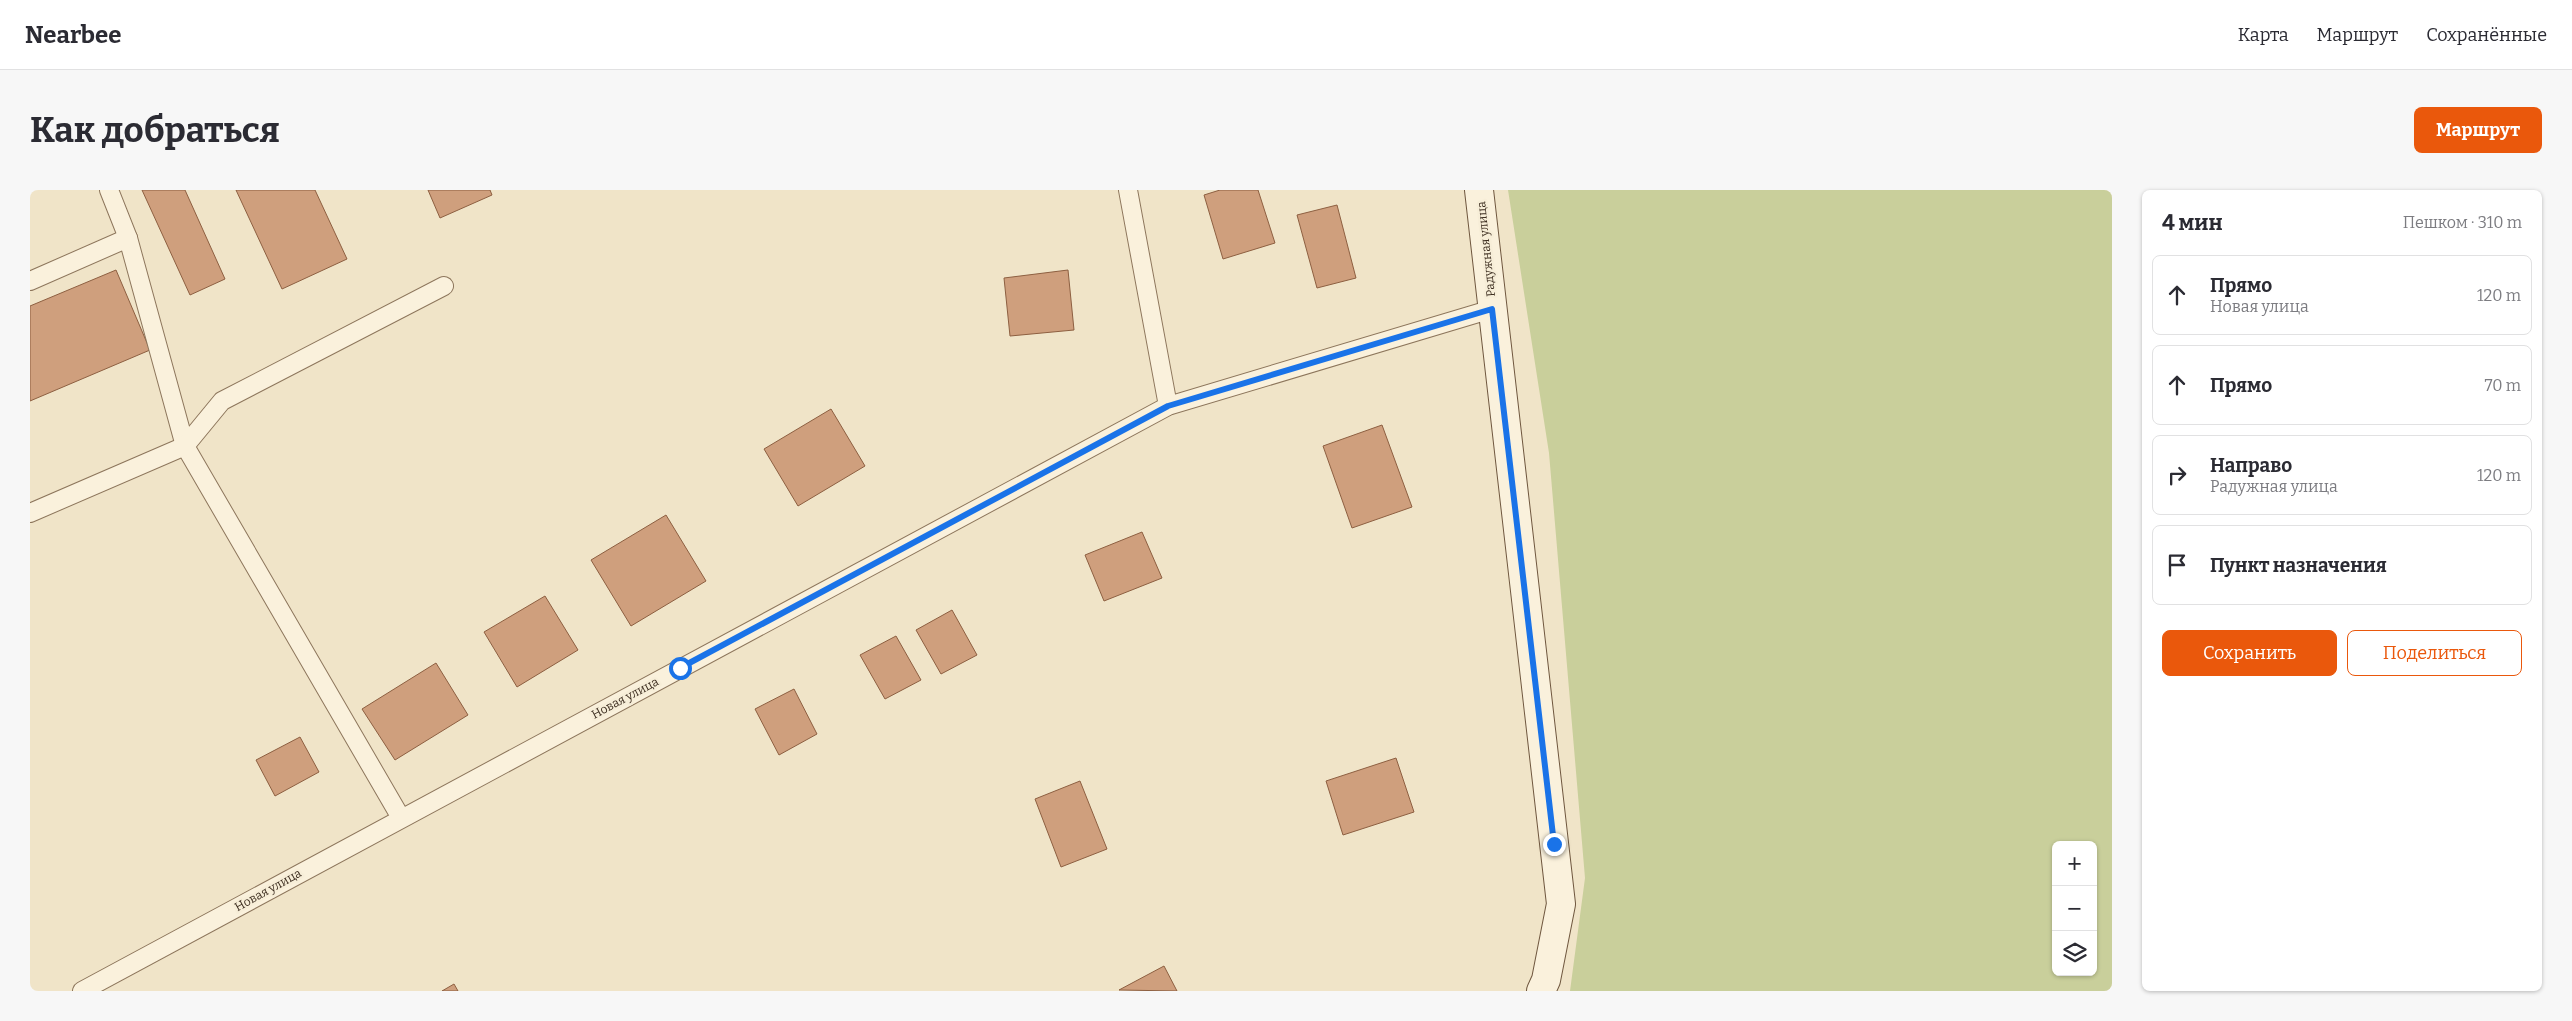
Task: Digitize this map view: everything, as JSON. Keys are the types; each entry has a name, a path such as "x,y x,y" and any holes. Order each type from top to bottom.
{"main road":[{"name":"Радужная улица","path":"1479,190 1561,904 1546,980 1541,991"}],"lane":[{"path":"109,190 128,238 185,446 401,818"},
{"path":"1128,190 1168,406"},
{"path":"30,281 128,238"},
{"path":"30,513 185,446 222,401 444,286"},
{"name":"Новая улица","path":"82,991 1168,406 1492,309"}],"green space":[{"path":"1508,190 2112,190 2112,991 1570,991 1585,878 1549,453"}],"building":[{"path":"142,190 185,190 225,279 190,295"},
{"path":"236,190 315,190 347,259 282,289"},
{"path":"428,190 490,190 492,195 440,218"},
{"path":"1220,190 1258,190 1275,243 1223,259 1204,195"},
{"path":"1337,205 1356,278 1317,288 1297,215"},
{"path":"116,270 150,350 30,401 30,306"},
{"path":"1068,270 1074,330 1010,336 1004,278"},
{"path":"831,409 865,466 798,506 764,449"},
{"path":"1382,425 1412,507 1352,528 1323,446"},
{"path":"666,515 706,581 631,626 591,560"},
{"path":"1142,532 1162,578 1104,601 1085,555"},
{"path":"545,596 578,650 517,687 484,632"},
{"path":"952,610 977,655 941,674 916,630"},
{"path":"896,636 921,680 885,699 860,655"},
{"path":"436,663 468,715 395,760 362,709"},
{"path":"794,689 817,734 779,755 755,709"},
{"path":"300,737 319,772 275,796 256,760"},
{"path":"1396,758 1414,812 1343,835 1326,781"},
{"path":"1080,781 1107,849 1061,867 1035,799"},
{"path":"1164,966 1177,991 1119,990"},
{"path":"454,984 458,991 442,991"}],"route":[{"path":"680,668 1168,406 1492,309 1554,844"}]}
